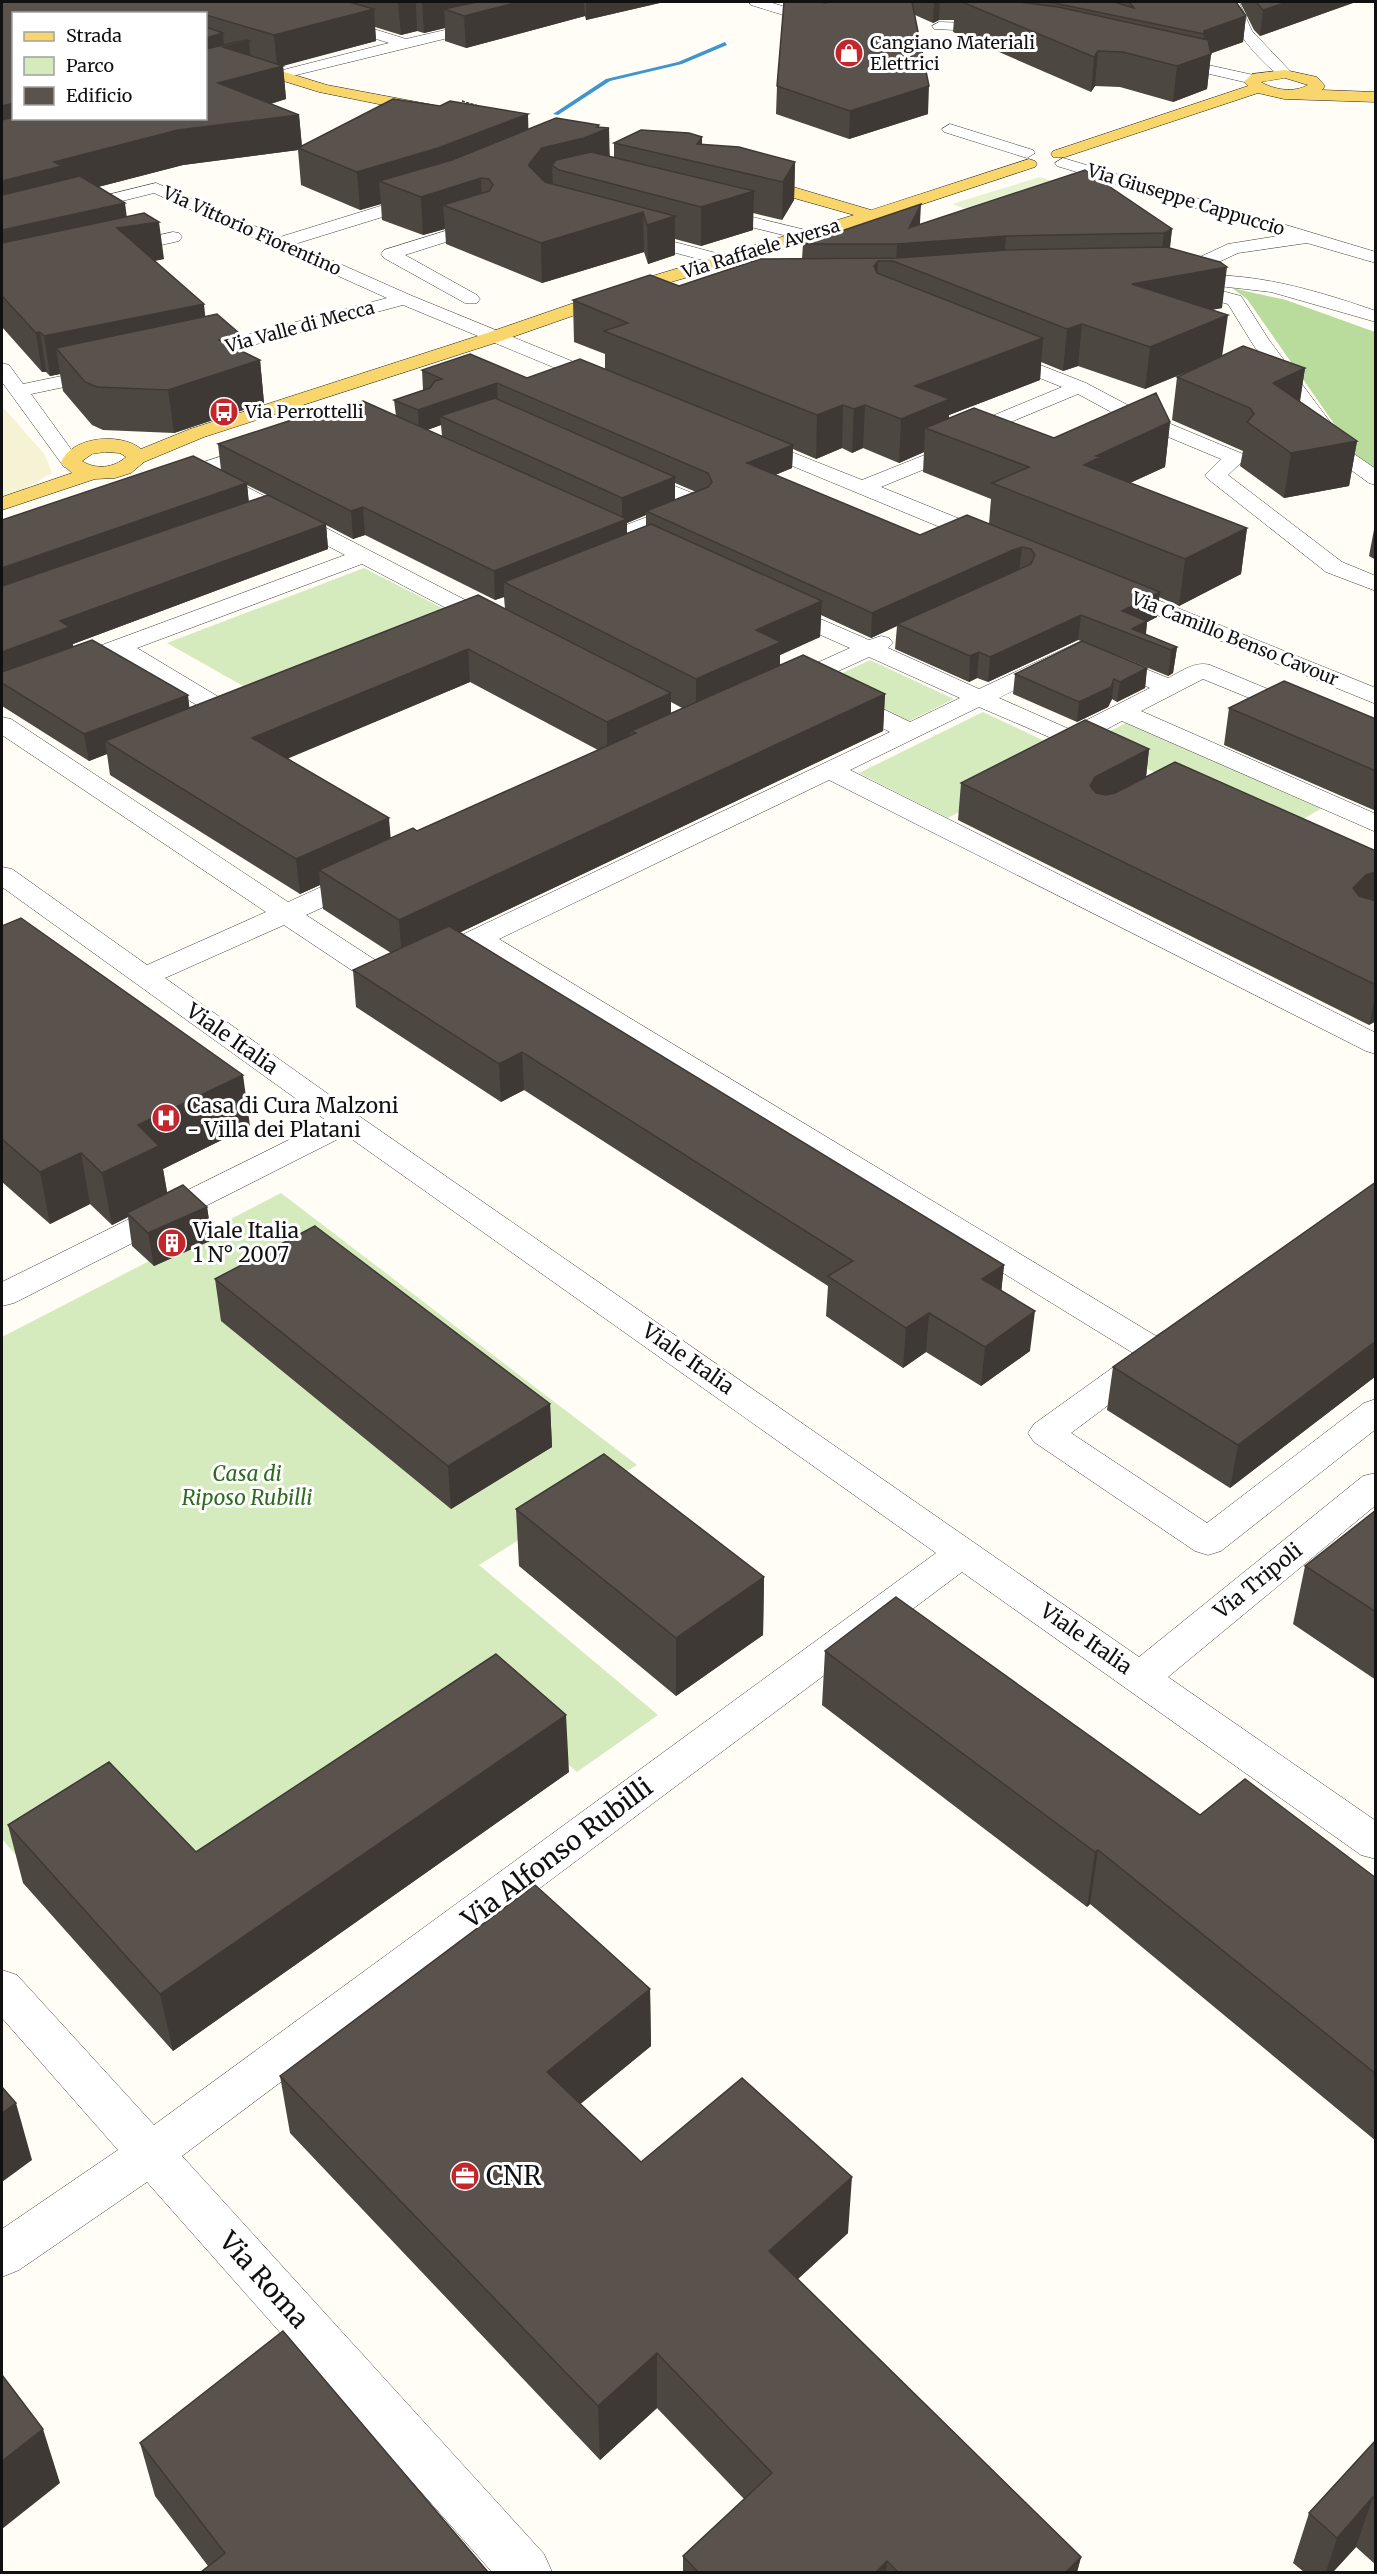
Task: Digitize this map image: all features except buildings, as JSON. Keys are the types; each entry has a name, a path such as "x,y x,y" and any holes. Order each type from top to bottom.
{"main road":[{"path":"207,52 324,89 450,114"},
{"path":"1285,74 1305,77 1316,83 1373,97"},
{"name":"Via Raffaele Aversa","path":"95,472 125,468 132,453 494,337 620,293 808,237 1028,158 1040,151 1061,158 1256,84 1265,75 1285,74"},
{"path":"1293,93 1310,91 1315,88 1316,83"},
{"path":"1256,84 1293,93 1373,97"},
{"path":"734,175 870,215"},
{"path":"46,490 73,465 73,457 79,453 98,447 132,453"},
{"path":"73,465 95,472"},
{"path":"2,504 95,472"}],"street":[{"path":"274,2 405,43"},
{"path":"756,2 825,23"},
{"path":"1232,2 1229,16 1265,56 1285,74"},
{"path":"280,75 498,22"},
{"path":"939,26 1017,29"},
{"path":"1149,56 1256,84"},
{"path":"217,74 250,66"},
{"path":"950,129 1028,158"},
{"name":"Via Giuseppe Cappuccio","path":"1061,158 1376,258"},
{"name":"Via Vittorio Fiorentino","path":"2,226 156,188 494,337"},
{"path":"278,243 436,195"},
{"path":"694,208 808,237"},
{"path":"471,299 390,254 484,224"},
{"path":"622,233 725,261"},
{"path":"98,254 173,237"},
{"name":"Via Giuseppe Cappuccio","path":"1157,280 1178,275 1211,257 1234,248 1309,237"},
{"path":"1224,279 1248,264 1286,255 1296,256"},
{"path":"1157,280 1224,279 1322,298 1376,317"},
{"path":"1157,280 1235,300 1261,342 1347,458 1376,479"},
{"path":"620,293 676,294"},
{"name":"Via Valle di Mecca","path":"176,359 405,299"},
{"path":"494,337 624,390"},
{"path":"981,347 1079,387 1130,414 1236,458 1215,475 1334,567 1376,584"},
{"path":"2,369 73,465"},
{"path":"19,391 119,370"},
{"path":"994,434 991,428 999,420 1079,387"},
{"path":"1078,434 1130,414"},
{"path":"44,423 98,447"},
{"path":"732,434 1004,545"},
{"path":"863,487 994,434 1016,442"},
{"path":"154,484 285,441"},
{"path":"614,466 699,504 621,535"},
{"path":"197,470 364,556 492,613 512,633"},
{"path":"250,517 273,509"},
{"path":"599,525 650,549"},
{"path":"2,690 364,556"},
{"name":"Via Camillo Benso Cavour","path":"1103,585 1376,697"},
{"path":"759,598 1099,753"},
{"path":"449,630 492,613"},
{"path":"769,693 901,634"},
{"path":"118,647 244,711 200,729"},
{"path":"2,724 90,772 285,914 387,981 831,771 1079,649 1169,687"},
{"path":"1070,739 1202,670 1376,743"},
{"path":"801,679 910,732"},
{"path":"1122,712 1364,819"},
{"path":"831,771 1376,1045"},
{"path":"1325,830 1364,819"},
{"path":"145,977 382,870"},
{"name":"Viale Italia","path":"2,875 62,934 145,977 1376,1843"},
{"path":"478,938 1157,1352"},
{"path":"2,1295 348,1122"},
{"path":"1205,1319 1046,1433 1208,1542 1376,1411"},
{"name":"Via Tripoli","path":"1141,1677 1376,1485"},
{"name":"Via Alfonso Rubilli","path":"2,2255 150,2154 963,1552"},
{"name":"Via Roma","path":"2,1988 526,2572"}],"shaded area":[{"path":"2,406 45,455 52,473 22,490 2,497"}],"green space":[{"path":"1040,177 1085,192 998,220 952,204"},
{"path":"1232,288 1286,300 1375,332 1375,470 1358,458 1247,299"},
{"path":"364,568 460,617 261,696 167,643"},
{"path":"870,660 954,699 907,722 824,682"},
{"path":"983,712 1072,754 948,818 859,773"},
{"path":"1128,722 1322,808 1283,831 1088,742"},
{"name":"Casa di Riposo Rubilli","path":"281,1193 637,1465 479,1565 658,1715 577,1772 500,1705 216,1896 22,1862 2,1839 2,1337"}],"waterway":[{"path":"556,114 608,80 680,63 725,44"}],"place":[{"name":"Cangiano Materiali Elettrici","path":"849,53"},
{"name":"Via Perrottelli","path":"224,412"},
{"name":"Casa di Cura Malzoni - Villa dei Platani","path":"166,1118"},
{"name":"Viale Italia 1 N° 2007","path":"172,1243"},
{"name":"CNR","path":"465,2176"}]}
